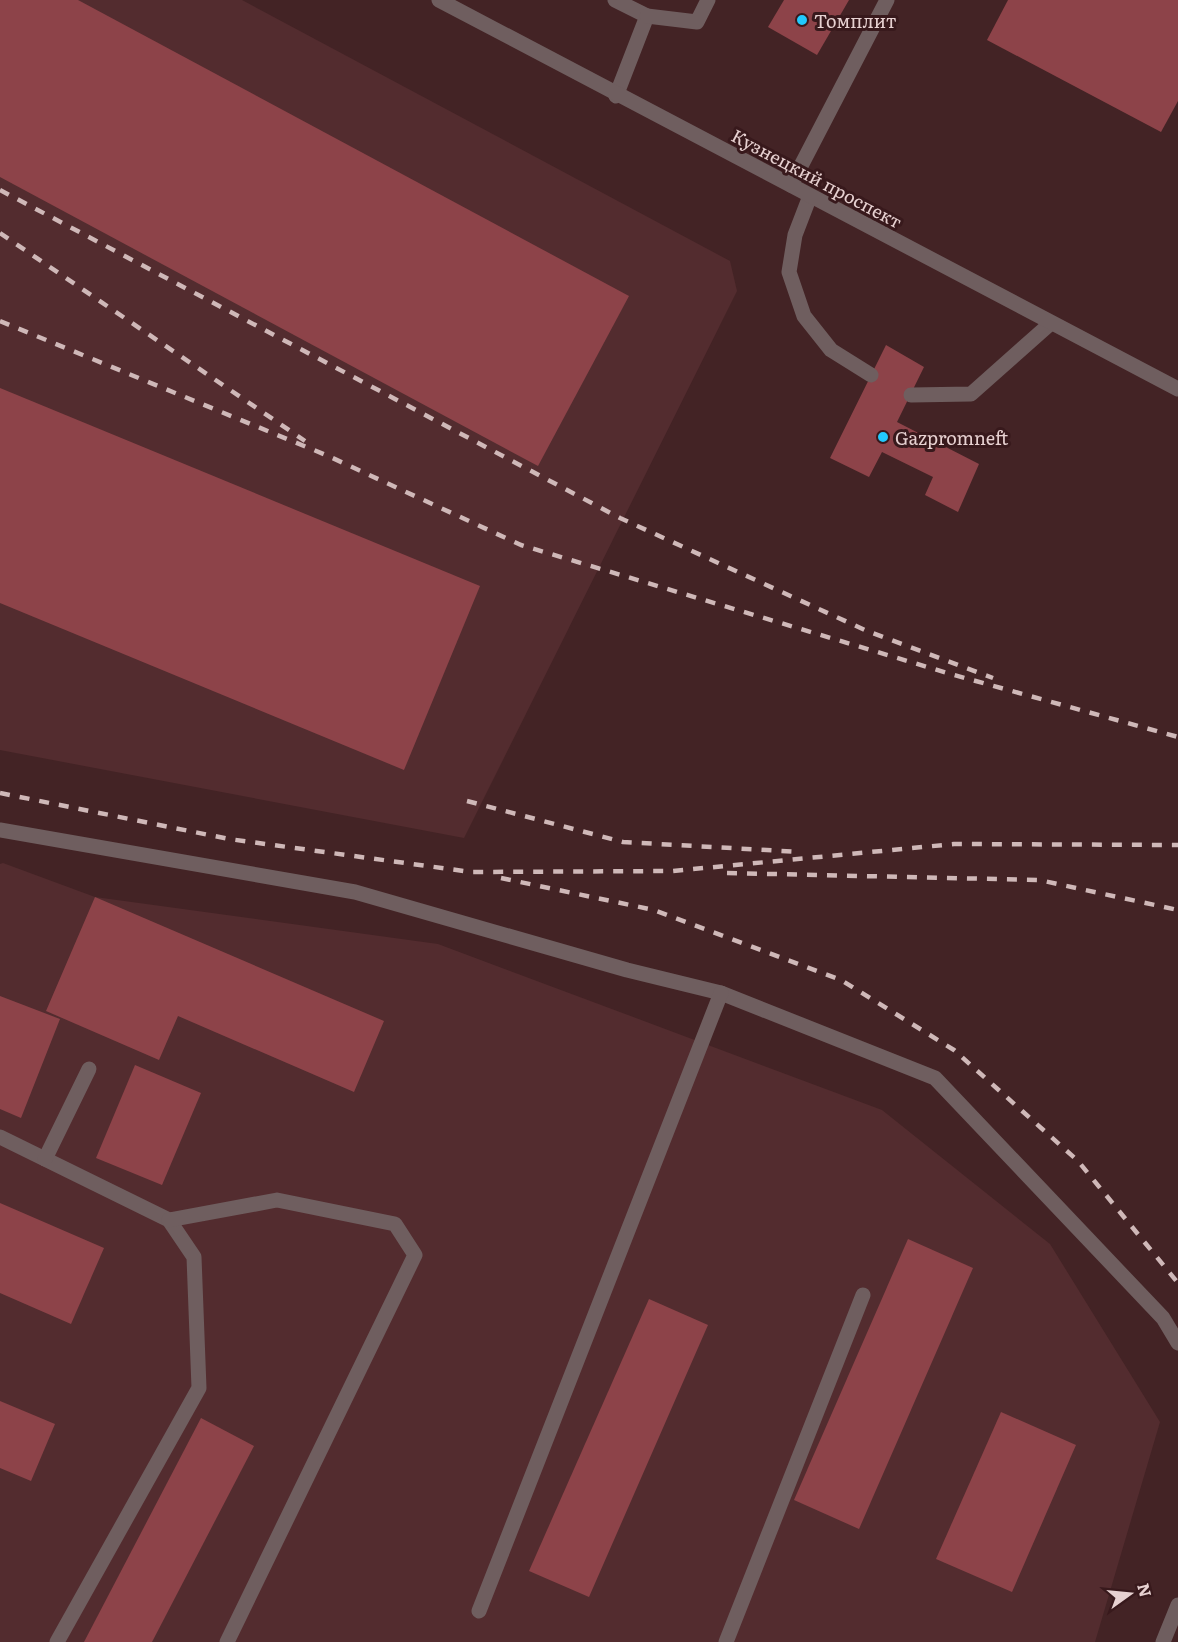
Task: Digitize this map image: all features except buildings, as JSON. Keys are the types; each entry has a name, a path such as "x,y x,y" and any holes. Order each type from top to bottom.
{"street":[{"name":"Кузнецкий проспект","path":"439,0 616,96 791,185 1178,389"},
{"path":"615,0 647,16 697,22 708,0"},
{"path":"791,185 887,0"},
{"path":"616,96 647,16"},
{"path":"810,196 795,235 789,272 804,316 831,350 871,375"},
{"path":"911,394 971,394 1051,323"},
{"path":"0,830 355,892 627,970 721,993 935,1078 1163,1318 1178,1343"},
{"path":"479,1611 721,993"},
{"path":"45,1159 89,1069"},
{"path":"0,1137 169,1220 194,1257 199,1388 57,1642"},
{"path":"169,1220 277,1200 395,1224 415,1255 227,1642"},
{"path":"726,1642 863,1295"},
{"path":"1163,1642 1178,1605"}],"shaded area":[{"path":"0,0 242,0 730,261 737,291 464,838 0,750"},
{"path":"3,863 95,897 438,944 882,1110 1050,1244 1160,1422 1095,1642 0,1642 0,864"}],"railway":[{"path":"0,190 620,518 867,631 993,678"},
{"path":"0,233 305,441"},
{"path":"0,321 326,455 521,545 954,675 1178,737"},
{"path":"0,793 229,839 471,872 673,871 954,844 1178,845"},
{"path":"467,801 623,842 801,852"},
{"path":"727,873 1039,880 1178,910"},
{"path":"501,878 654,910 841,980 954,1050 1078,1161 1178,1283"}],"place":[{"name":"Томплит","path":"802,20"},
{"name":"Gazpromneft","path":"883,437"}]}
